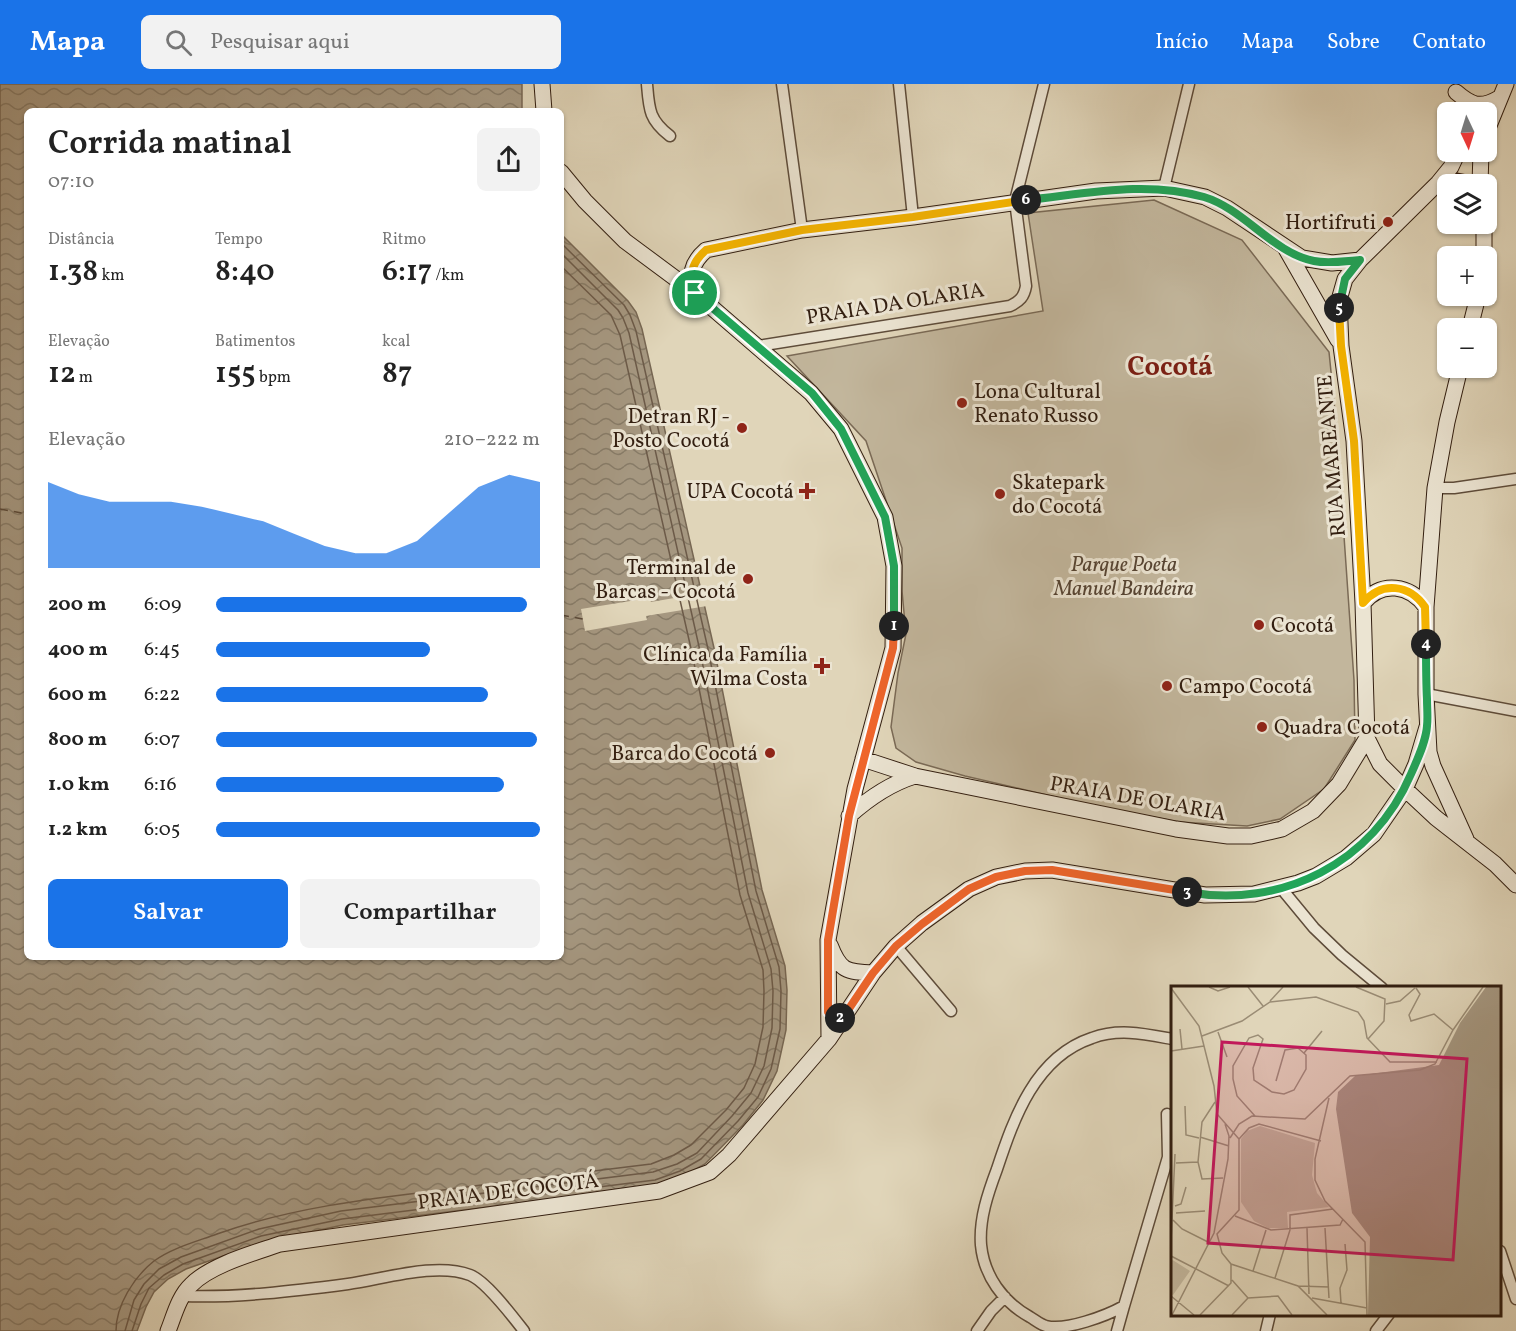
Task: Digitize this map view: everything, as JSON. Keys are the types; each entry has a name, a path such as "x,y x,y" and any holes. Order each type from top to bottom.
{"street":[{"path":"542,84 544,108"},
{"path":"647,84 649,109 658,127 670,136"},
{"path":"782,84 802,230"},
{"path":"899,84 913,217"},
{"path":"1016,201 1044,84"},
{"path":"1164,188 1189,84"},
{"path":"1454,88 1468,102 1478,104 1487,103 1506,89"},
{"path":"1497,108 1506,89"},
{"path":"565,177 625,241 695,293 812,393 841,429 885,517 894,566 893,648 849,816 828,940 829,1039"},
{"name":"RUA MAREANTE","path":"1437,184 1360,260 1345,279 1338,310 1354,441 1363,603 1367,738 1380,764 1405,789 1495,864 1516,885"},
{"path":"695,293 691,272 698,257 706,250 802,230 1096,191 1164,188 1205,197 1227,208 1302,258 1332,263 1360,260"},
{"name":"PRAIA DA OLARIA","path":"758,346 947,317 1010,306 1019,301 1024,295 1026,286 1016,201"},
{"path":"1286,249 1341,346"},
{"path":"1458,378 1447,422 1435,488 1425,607 1426,694 1427,727 1433,766 1467,842"},
{"path":"1435,488 1454,488 1516,479"},
{"path":"1363,603 1371,595 1390,587 1411,592 1425,607"},
{"path":"1426,694 1516,711"},
{"path":"828,940 835,958 843,967 852,972 873,973 896,946 969,889 996,877 1025,871 1052,870 1205,895 1254,894 1298,883 1316,876 1346,858 1367,840 1392,810 1405,789 1416,764 1427,727"},
{"name":"PRAIA DE OLARIA","path":"863,759 915,776 1227,837 1251,836 1282,829 1313,811 1340,784 1367,738"},
{"path":"849,816 894,783 915,776"},
{"path":"1281,888 1314,928 1342,955 1381,986"},
{"path":"896,946 951,1011"},
{"name":"PRAIA DE COCOTÁ","path":"168,1331 183,1296 191,1284 214,1269 280,1244 659,1191 710,1172 729,1155 829,1039 873,973"},
{"path":"828,1012 837,1018 844,1016"},
{"path":"1124,1306 1088,1322 1049,1329 1020,1311 1005,1298 986,1270 981,1244 982,1222 986,1200 1008,1137 1025,1097 1048,1066 1065,1051 1090,1038 1112,1032 1139,1033 1171,1039"},
{"path":"1117,1331 1168,1157 1167,1114"},
{"path":"1501,1254 1516,1299"},
{"path":"183,1296 213,1297 284,1291 370,1281 431,1270 455,1271 476,1277 524,1331"},
{"path":"977,1331 991,1311 1005,1298"},
{"path":"1266,1331 1270,1316"},
{"path":"1376,1331 1387,1316"}],"green space":[{"name":"Parque Poeta Manuel Bandeira","path":"1154,200 1242,240 1329,352 1354,680 1355,740 1324,789 1280,819 1247,826 1179,822 1090,805 965,776 916,762 896,748 891,727 906,634 902,591 902,548 866,441 787,356 1043,311 1028,213"}],"water":[{"path":"0,84 522,84 522,108 24,108 24,960 564,960 564,237 628,301 636,312 642,329 714,648 762,890 785,966 786,1030 777,1071 763,1100 743,1125 705,1164 683,1176 656,1186 343,1225 263,1242 186,1269 168,1279 154,1292 137,1331 0,1331"}],"pier":[{"path":"703,593 707,606 646,616 647,620 585,631 581,609 649,598 651,602"}],"ferry route":[{"path":"0,509 24,513"},
{"path":"564,616 583,619"}],"place":[{"name":"Hortifruti","path":"1388,222"},
{"name":"Lona Cultural Renato Russo","path":"962,403"},
{"name":"Detran RJ - Posto Cocotá","path":"742,428"},
{"name":"UPA Cocotá","path":"807,491"},
{"name":"Skatepark do Cocotá","path":"1000,494"},
{"name":"Terminal de Barcas - Cocotá","path":"748,579"},
{"name":"Cocotá","path":"1259,625"},
{"name":"Clínica da Família Wilma Costa","path":"822,666"},
{"name":"Campo Cocotá","path":"1167,686"},
{"name":"Quadra Cocotá","path":"1262,727"},
{"name":"Barca do Cocotá","path":"770,753"}],"district":[{"name":"Cocotá","path":"1170,366"}],"route":[{"path":"1164,188 1205,197 1227,208 1302,258 1332,263 1360,260 1345,279 1338,310 1354,441 1363,603 1371,595 1390,587 1411,592 1425,607 1427,727 1416,764 1405,789 1374,834 1346,858 1316,876 1254,894 1205,895 1052,870 1025,871 996,877 969,889 922,924 896,946 873,973 844,1016 837,1018 831,1015 828,1012 828,940 855,789 893,648 894,566 885,517 841,429 812,393 695,293 691,272 698,257 706,250 802,230 913,217 1016,201 1129,189 1164,188"}]}
